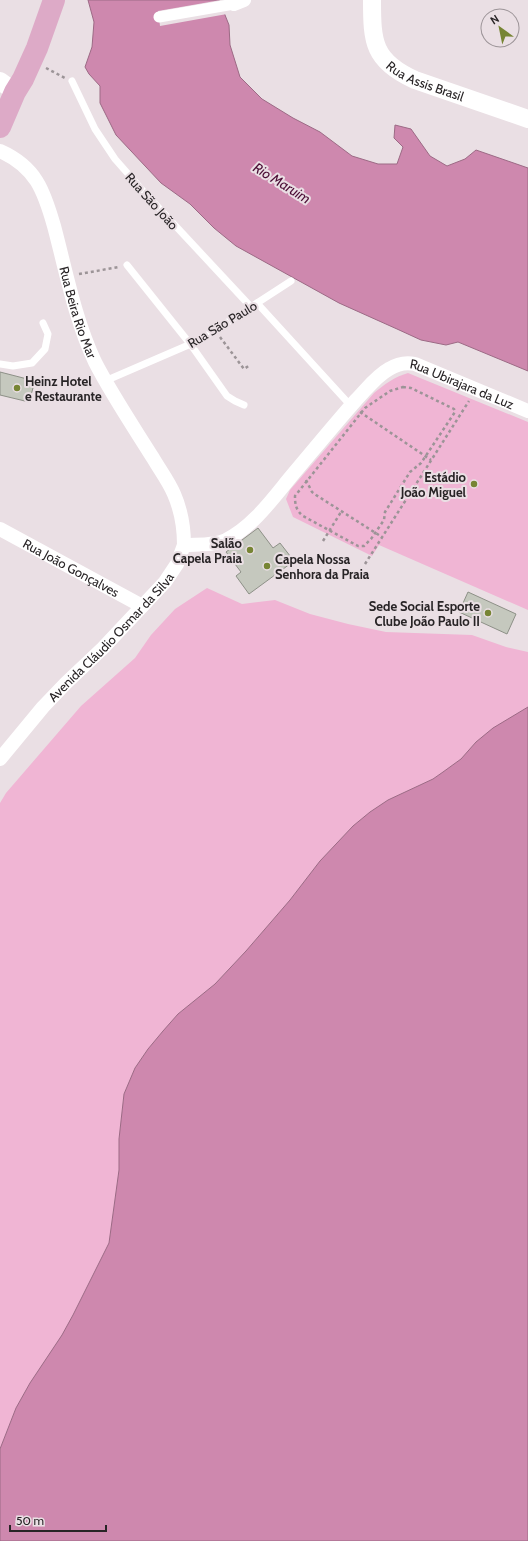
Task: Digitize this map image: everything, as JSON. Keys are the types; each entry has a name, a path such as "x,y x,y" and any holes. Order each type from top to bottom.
{"main road":[{"path":"0,127 8,87 23,79 37,48 54,0"}],"street":[{"name":"Rua Assis Brasil","path":"372,0 372,30 375,41 383,58 390,66 400,73 415,80 528,119"},
{"path":"159,17 239,2"},
{"name":"Rua Beira Rio Mar","path":"0,152 22,163 35,178 49,209 78,315 89,348 105,381 174,495 182,522 184,544"},
{"name":"Rua Ubirajara da Luz","path":"356,409 380,376 394,366 408,362 528,410"},
{"path":"184,544 213,544 221,542 234,535 258,515 299,467 356,409"},
{"name":"Rua João Gonçalves","path":"0,528 142,606"},
{"name":"Avenida Cláudio Osmar da Silva","path":"2,753 66,683 103,648 172,573 184,544"}],"lane":[{"name":"Rua São João","path":"72,81 95,129 115,159 251,307"},
{"path":"127,265 191,345 227,396 244,405"},
{"name":"Rua São Paulo","path":"105,381 191,345 291,281"},
{"path":"258,303 356,409"},
{"path":"0,364 13,366 32,362 45,349 48,334 43,323"}],"path":[{"path":"46,68 72,81"},
{"path":"68,276 127,265"},
{"path":"215,331 244,369 250,365"},
{"path":"403,387 411,388 454,409 455,412 425,457 421,463 410,472 385,512 384,520 364,546 358,546 302,516 298,512 295,504 295,496 356,409 376,400 390,391 403,387"},
{"path":"365,564 477,389"},
{"path":"356,409 431,460"},
{"path":"299,467 312,492 382,537"},
{"path":"323,541 341,512"}],"shaded area":[{"path":"408,373 528,422 528,610 379,545 372,556 293,517 286,499 290,490 374,393 390,381"},
{"path":"207,588 242,604 275,600 310,614 386,632 472,635 506,647 528,652 528,707 476,742 461,759 433,779 388,800 353,826 320,861 290,900 246,951 215,984 178,1014 148,1049 135,1068 124,1094 119,1139 119,1170 109,1243 62,1335 30,1383 16,1408 0,1449 0,803 6,793 81,706 135,658 151,635 175,609"}],"water":[{"name":"Rio Maruim","path":"88,0 219,0 229,25 230,45 240,77 262,99 320,132 352,156 378,164 397,164 403,147 394,138 395,125 411,129 430,156 447,166 465,159 476,150 528,168 528,371 458,342 446,345 421,340 339,303 236,246 214,228 190,204 161,183 116,135 100,103 100,86 85,67 92,47 94,22"},
{"path":"528,707 528,1541 0,1541 0,1449 16,1408 30,1383 62,1335 109,1243 119,1170 119,1139 124,1094 135,1068 148,1049 178,1014 215,984 246,951 290,900 320,861 353,826 388,800 433,779 461,759 476,742 493,728"}],"pier":[{"path":"221,0 227,14 160,26 158,11"}],"building":[{"name":"Heinz Hotel e Restaurante","path":"0,372 35,381 29,402 0,395"},
{"path":"258,528 273,548 280,543 294,561 249,594 236,576 241,572 226,552"},
{"name":"Sede Social Esporte Clube João Paulo II","path":"468,592 516,614 507,634 459,612"}],"place":[{"name":"Heinz Hotel e Restaurante","path":"17,388"},
{"name":"Estádio João Miguel","path":"474,484"},
{"name":"Salão Capela Praia","path":"250,550"},
{"name":"Capela Nossa Senhora da Praia","path":"267,566"},
{"name":"Sede Social Esporte Clube João Paulo II","path":"488,613"}]}
